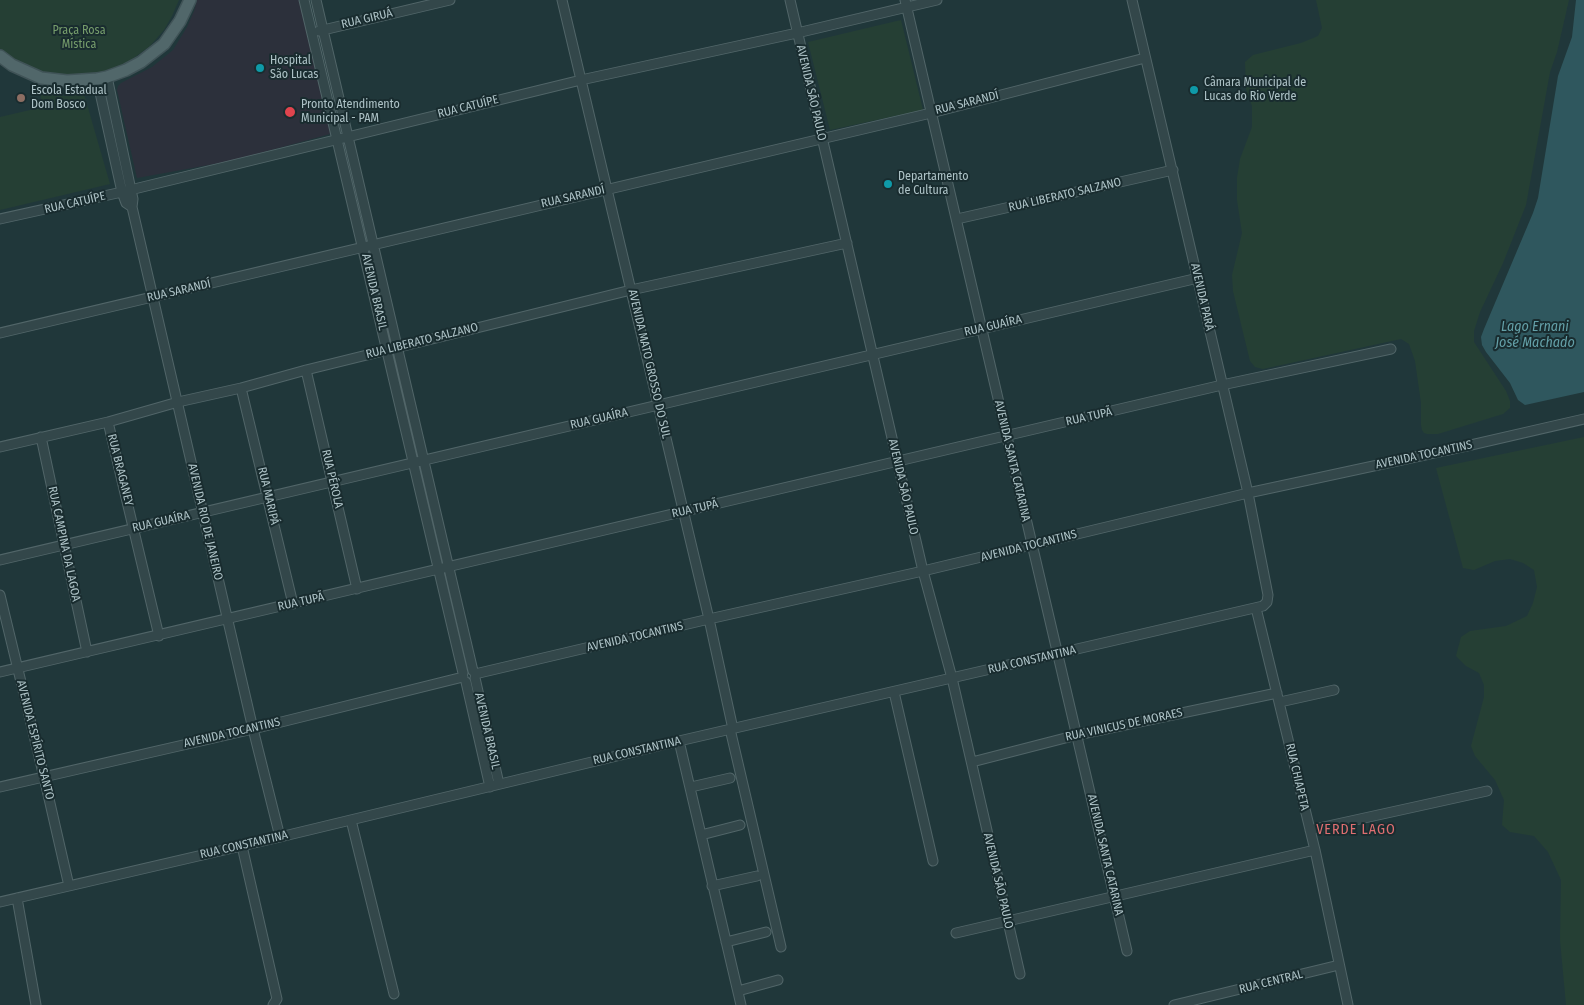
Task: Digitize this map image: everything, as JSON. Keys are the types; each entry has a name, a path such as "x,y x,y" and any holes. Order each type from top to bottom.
{"main road":[{"path":"0,56 41,78 67,81 102,78 126,70 141,62 164,44 180,21 190,0"}],"street":[{"name":"AVENIDA BRASIL","path":"304,0 439,570 469,676 495,785"},
{"name":"AVENIDA BRASIL","path":"316,0 424,460 469,676"},
{"name":"RUA GIRUÁ","path":"313,32 450,0"},
{"name":"AVENIDA MATO GROSSO DO SUL","path":"562,0 709,619 731,729 781,947"},
{"name":"AVENIDA SÃO PAULO","path":"790,0 897,462 923,572 952,678 1020,974"},
{"name":"RUA CATUÍPE","path":"0,220 581,80 797,33 906,4 938,0"},
{"name":"AVENIDA PARÁ","path":"1132,0 1248,493 1268,595 1265,604 1256,608"},
{"name":"AVENIDA SANTA CATARINA","path":"906,4 1127,951"},
{"name":"RUA SARANDÍ","path":"0,333 931,113 1145,58"},
{"path":"102,78 126,191"},
{"name":"RUA LIBERATO SALZANO","path":"957,219 1173,170"},
{"name":"AVENIDA RIO DE JANEIRO","path":"126,191 126,202 132,207 253,729 280,837"},
{"name":"RUA LIBERATO SALZANO","path":"0,447 108,422 178,402 241,388 397,347 631,290 846,243"},
{"name":"RUA GUAÍRA","path":"0,560 1198,278"},
{"name":"RUA TUPÃ","path":"0,672 228,620 1222,385 1391,349"},
{"name":"RUA PÉROLA","path":"306,370 357,589"},
{"name":"RUA MARIPÁ","path":"241,388 293,604"},
{"name":"AVENIDA TOCANTINS","path":"0,787 253,729 709,619 923,572 1248,493 1584,419"},
{"name":"RUA BRAGANEY","path":"108,422 159,636"},
{"name":"RUA CAMPINA DA LAGOA","path":"41,436 87,652"},
{"name":"AVENIDA ESPÍRITO SANTO","path":"0,595 69,886"},
{"name":"RUA CONSTANTINA","path":"0,902 679,741 1256,608"},
{"name":"RUA CHIAPETA","path":"1256,608 1315,850 1348,1005"},
{"path":"1280,702 1334,690"},
{"path":"894,692 933,861"},
{"name":"RUA VINICUS DE MORAES","path":"972,762 1077,735 1277,693"},
{"path":"679,741 741,1005"},
{"path":"691,787 730,778"},
{"path":"1310,830 1487,791"},
{"path":"352,820 394,994"},
{"path":"701,835 740,825"},
{"path":"242,846 277,999 273,1005"},
{"path":"956,933 1315,850"},
{"path":"712,886 757,876"},
{"path":"17,898 36,1005"},
{"path":"726,942 766,932"},
{"name":"RUA CENTRAL","path":"1174,1005 1339,965"},
{"path":"738,991 778,980"}],"shaded area":[{"path":"197,0 301,0 332,132 231,161 137,178 117,90 118,86 152,67 173,50 187,27"}],"green space":[{"name":"Praça Rosa Mística","path":"0,0 179,0 164,30 150,46 127,63 91,77 41,75 0,53"},
{"path":"1316,0 1569,0 1557,52 1550,72 1526,205 1503,263 1480,312 1474,331 1474,342 1506,391 1510,401 1510,408 1503,414 1438,434 1424,433 1421,425 1421,403 1415,361 1409,344 1401,339 1263,369 1255,367 1250,361 1233,291 1232,275 1242,233 1237,200 1237,178 1240,159 1252,127 1252,106 1246,89 1245,62 1253,55 1301,43 1318,36 1322,28"},
{"path":"901,20 923,110 830,130 808,42"},
{"path":"39,90 53,95 84,94 110,184 0,210 0,117 43,107"},
{"path":"1584,437 1584,1005 1566,1005 1560,940 1561,880 1548,852 1534,836 1510,832 1502,825 1504,800 1495,780 1475,756 1471,746 1484,697 1484,685 1479,673 1466,666 1456,656 1461,637 1470,631 1506,626 1527,616 1537,587 1534,570 1523,563 1510,559 1495,561 1474,570 1463,568 1436,468"}],"water":[{"name":"Lago Ernani José Machado","path":"1576,0 1584,0 1584,392 1525,405 1518,400 1510,383 1486,352 1482,345 1481,337 1538,198 1558,76 1572,37"}],"place":[{"name":"Hospital São Lucas","path":"260,68"},
{"name":"Câmara Municipal de Lucas do Rio Verde","path":"1194,90"},
{"name":"Escola Estadual Dom Bosco","path":"21,98"},
{"name":"Pronto Atendimento Municipal - PAM","path":"290,112"},
{"name":"Departamento de Cultura","path":"888,184"}],"district":[{"name":"VERDE LAGO","path":"1356,830"}]}
